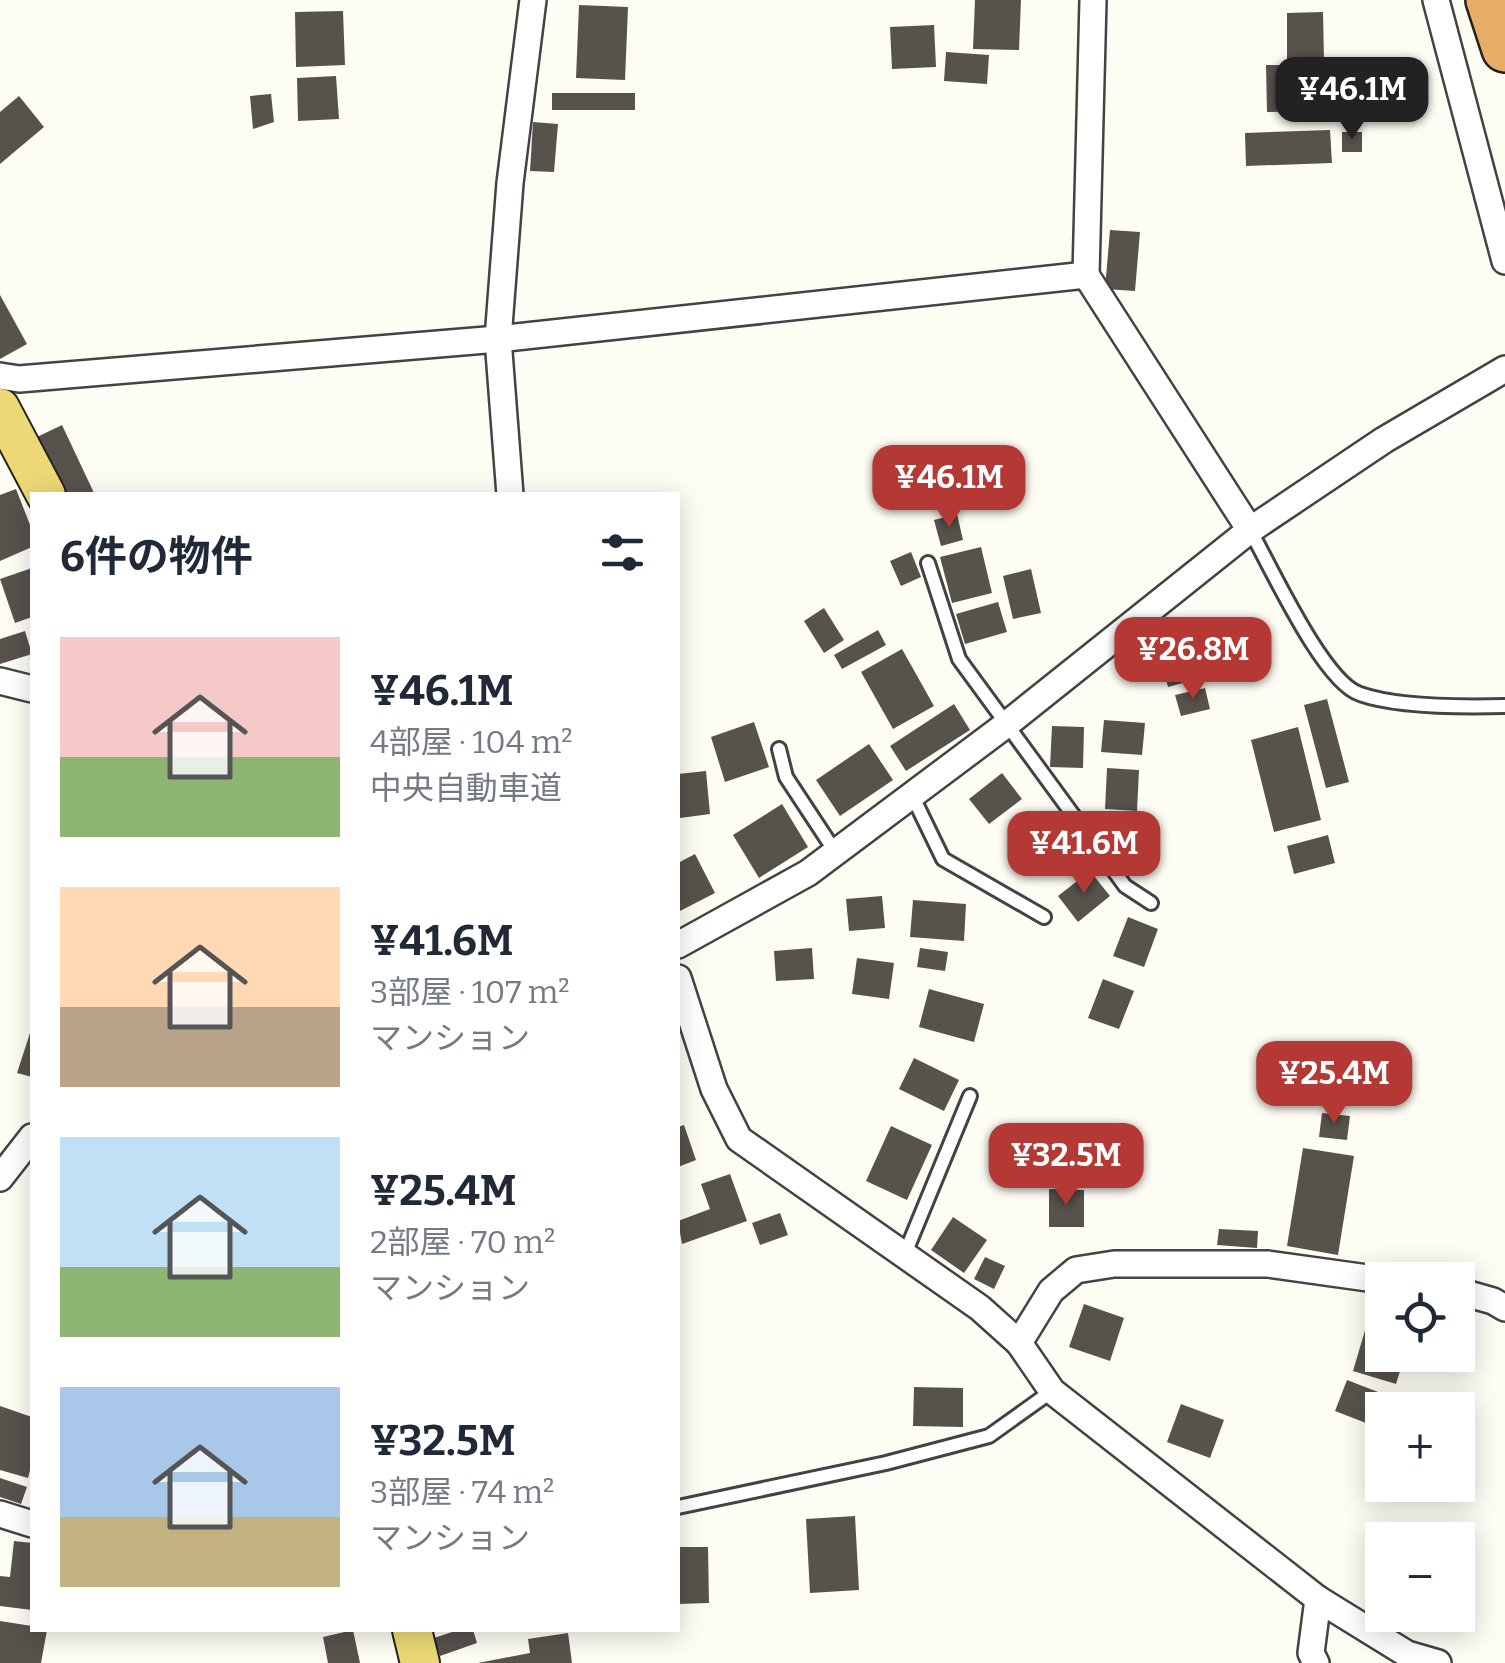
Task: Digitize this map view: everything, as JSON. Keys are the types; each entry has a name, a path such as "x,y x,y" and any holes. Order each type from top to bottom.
{"highway":[{"path":"1489,0 1505,49"}],"main road":[{"path":"0,408 44,492"},
{"path":"412,1632 420,1663"}],"street":[{"path":"510,492 498,339 510,183 533,0"},
{"path":"1092,0 1086,275 1250,530"},
{"path":"1436,0 1505,261"},
{"path":"0,376 19,379 498,339 1086,275"},
{"path":"680,944 808,873 1007,724 1250,530 1384,440 1505,369"},
{"path":"0,681 30,688"},
{"path":"680,984 714,1089 739,1140 980,1308 1020,1343 1052,1390 1318,1599 1406,1654 1438,1663"},
{"path":"0,1178 30,1140"},
{"path":"1020,1343 1051,1291 1076,1270 1114,1264 1268,1264 1365,1278"},
{"path":"1475,1296 1505,1308"},
{"path":"0,1514 30,1523"},
{"path":"1316,1663 1311,1653 1318,1599"}],"lane":[{"path":"1250,530 1326,667 1357,694 1405,702 1505,706"},
{"path":"928,563 959,659 1126,886 1151,903"},
{"path":"779,749 786,777 836,853"},
{"path":"912,795 944,859 1044,916"},
{"path":"904,1257 970,1096"},
{"path":"680,1507 886,1464 989,1436 1052,1390"}],"building":[{"path":"975,0 1021,0 1019,50 973,49"},
{"path":"579,5 628,7 625,80 576,78"},
{"path":"343,11 345,65 296,67 295,12"},
{"path":"1323,12 1325,111 1267,112 1266,65 1287,65 1287,13"},
{"path":"934,25 936,67 892,69 890,27"},
{"path":"946,52 989,55 987,84 944,81"},
{"path":"336,76 339,119 298,121 297,78"},
{"path":"552,93 635,93 635,110 552,110"},
{"path":"271,94 274,122 253,129 250,96"},
{"path":"19,96 44,127 0,164 0,112"},
{"path":"533,122 558,124 554,172 530,171"},
{"path":"1330,130 1332,163 1246,166 1245,133"},
{"path":"1342,132 1362,132 1362,152 1342,152"},
{"path":"1110,230 1140,232 1135,291 1105,289"},
{"path":"0,295 27,344 0,359"},
{"path":"62,425 94,492 63,492 37,437"},
{"path":"16,489 30,525 30,548 0,561 0,495"},
{"path":"957,514 963,540 941,546 934,520"},
{"path":"981,547 992,593 952,603 940,557"},
{"path":"911,552 921,577 901,586 890,561"},
{"path":"30,569 30,618 15,623 0,579"},
{"path":"1031,569 1041,613 1013,619 1003,576"},
{"path":"998,602 1007,632 965,644 956,614"},
{"path":"824,608 844,640 824,653 804,621"},
{"path":"878,630 886,645 842,669 834,655"},
{"path":"25,631 30,655 0,664 0,639"},
{"path":"1243,641 1249,665 1168,687 1162,663"},
{"path":"902,649 934,706 893,729 861,672"},
{"path":"1205,688 1210,709 1181,716 1175,695"},
{"path":"1327,699 1349,782 1326,788 1304,705"},
{"path":"954,704 970,730 906,771 890,746"},
{"path":"1104,720 1145,723 1142,755 1101,752"},
{"path":"754,722 769,767 725,782 711,737"},
{"path":"1052,726 1084,727 1083,768 1050,767"},
{"path":"1298,727 1321,820 1274,832 1251,740"},
{"path":"869,744 893,780 840,816 816,780"},
{"path":"1107,768 1139,770 1137,811 1105,809"},
{"path":"706,771 710,814 680,818 680,774"},
{"path":"1002,773 1022,799 989,824 969,799"},
{"path":"782,804 808,847 759,878 733,835"},
{"path":"1047,825 1067,851 1034,875 1015,850"},
{"path":"1328,835 1335,863 1294,874 1287,846"},
{"path":"695,854 715,893 680,911 680,862"},
{"path":"1090,871 1110,896 1078,922 1058,896"},
{"path":"882,896 885,928 849,931 846,899"},
{"path":"913,900 966,904 964,941 910,937"},
{"path":"1128,917 1158,929 1144,967 1113,956"},
{"path":"812,948 814,979 776,981 774,951"},
{"path":"920,948 948,952 945,971 917,967"},
{"path":"857,958 894,963 889,999 852,994"},
{"path":"1103,979 1134,991 1119,1029 1088,1018"},
{"path":"929,989 984,1004 974,1042 919,1027"},
{"path":"30,1033 30,1076 17,1073"},
{"path":"914,1058 959,1080 944,1111 899,1089"},
{"path":"1322,1113 1350,1116 1347,1140 1319,1137"},
{"path":"684,1125 696,1160 680,1166 680,1126"},
{"path":"891,1126 932,1145 907,1200 866,1181"},
{"path":"1303,1148 1354,1156 1338,1255 1287,1246"},
{"path":"730,1174 747,1221 682,1244 680,1220 710,1209 701,1184"},
{"path":"1049,1189 1084,1190 1084,1227 1049,1227"},
{"path":"780,1213 788,1235 760,1245 752,1223"},
{"path":"953,1217 987,1240 964,1273 931,1250"},
{"path":"1219,1229 1258,1231 1257,1248 1217,1245"},
{"path":"985,1257 1005,1266 994,1289 974,1279"},
{"path":"1084,1304 1124,1318 1110,1361 1069,1347"},
{"path":"1365,1330 1365,1372 1400,1372 1396,1384 1353,1371"},
{"path":"1347,1380 1378,1392 1365,1392 1365,1423 1335,1411"},
{"path":"914,1387 963,1388 963,1427 913,1426"},
{"path":"1181,1404 1224,1420 1210,1458 1167,1442"},
{"path":"0,1406 30,1416 30,1470 28,1478 0,1470"},
{"path":"0,1478 27,1487 21,1504 0,1497"},
{"path":"855,1516 859,1590 810,1593 806,1519"},
{"path":"14,1541 30,1543 30,1610 0,1606 0,1576 10,1577"},
{"path":"680,1547 708,1547 709,1603 680,1604"},
{"path":"0,1621 30,1626 30,1632 47,1632 41,1663 0,1663"},
{"path":"353,1632 360,1663 328,1663 323,1637"},
{"path":"452,1632 474,1632 477,1643 440,1656 434,1638"},
{"path":"568,1633 572,1663 478,1663 530,1653 528,1639"}]}
